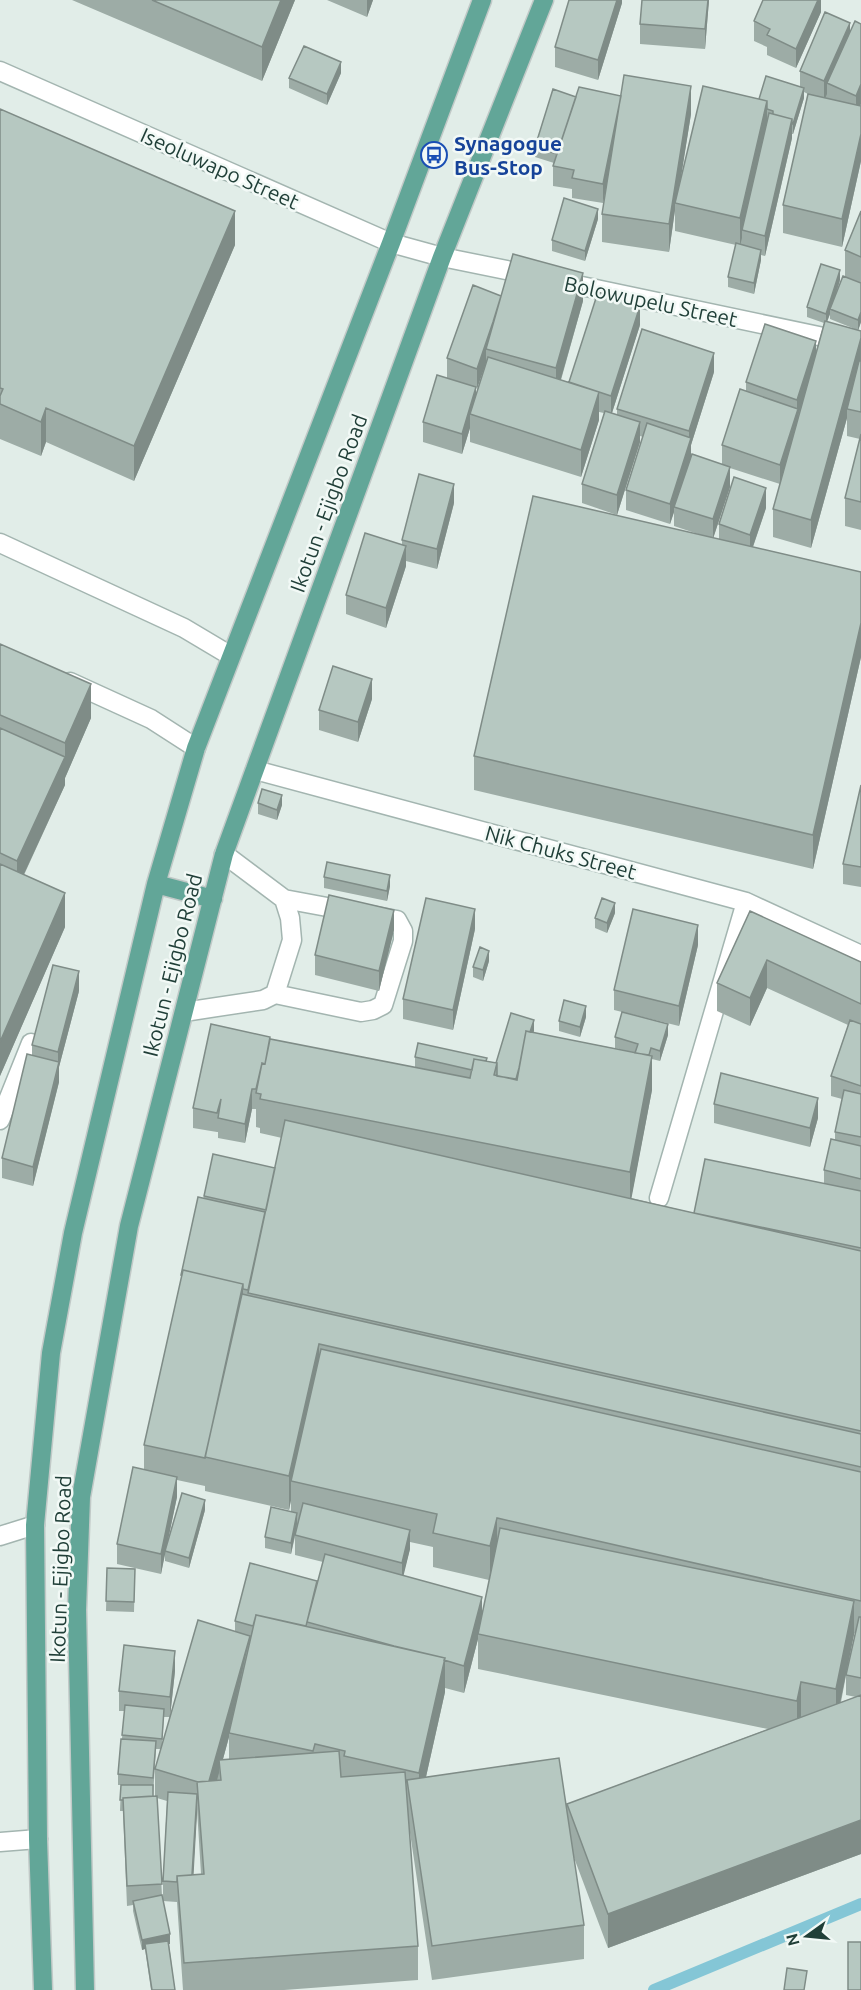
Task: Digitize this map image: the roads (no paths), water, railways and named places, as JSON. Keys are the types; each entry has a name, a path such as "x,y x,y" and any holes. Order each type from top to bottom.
{"main road":[{"name":"Ikotun - Ejigbo Road","path":"44,1990 38,1839 35,1525 51,1353 73,1233 156,884 196,748 482,0"},
{"name":"Ikotun - Ejigbo Road","path":"86,1990 77,1610 81,1497 129,1226 224,854 442,256 544,0"},
{"path":"156,884 213,899"}],"street":[{"name":"Iseoluwapo Street","path":"0,71 391,243 442,256"},
{"name":"Bolowupelu Street","path":"442,256 861,345"},
{"path":"0,543 184,628 231,656"},
{"path":"54,675 151,719 196,748"},
{"name":"Nik Chuks Street","path":"255,770 746,902 861,955"},
{"path":"184,1012 263,1000 275,994 361,1012 373,1010 383,1005 403,941 402,931 397,921 284,899 224,854"},
{"path":"275,994 292,940 290,918 284,899"},
{"path":"659,1198 746,902"},
{"path":"0,1120 31,1043"},
{"path":"0,1536 35,1525"},
{"path":"0,1842 38,1839"}],"waterway":[{"path":"654,1990 861,1904"}],"place":[{"name":"Synagogue Bus-Stop","path":"434,155"}]}
